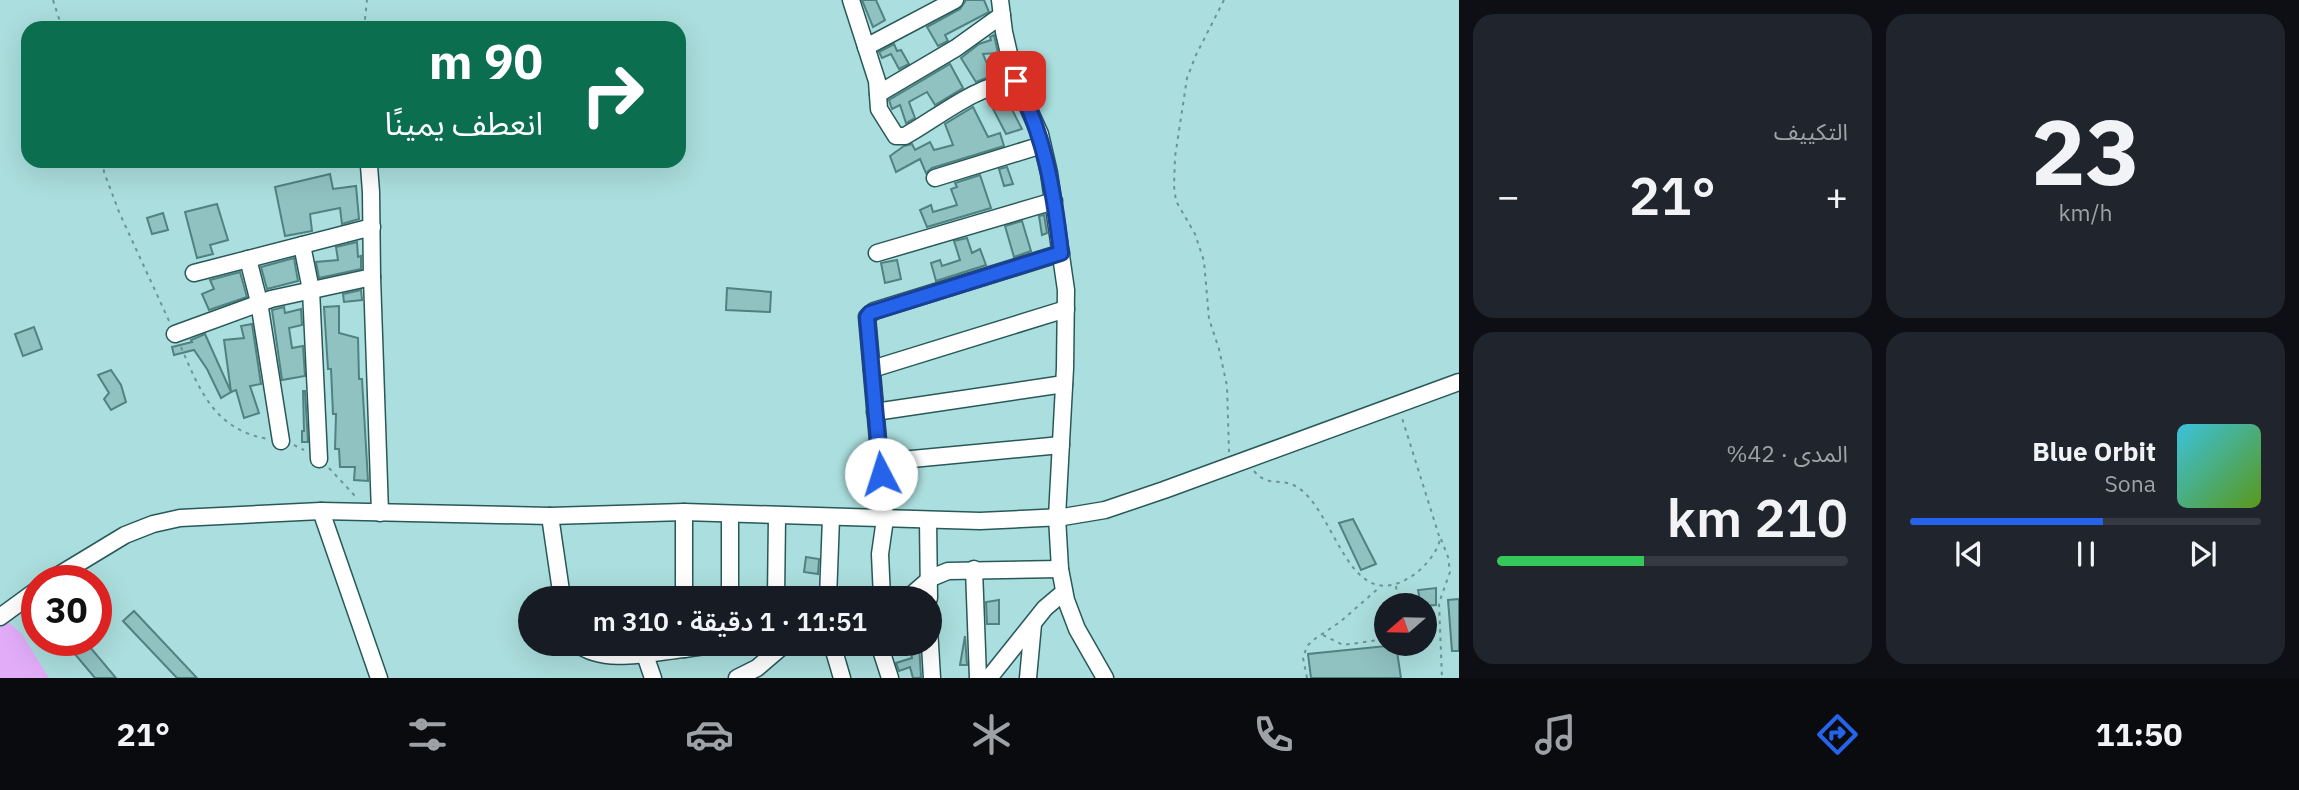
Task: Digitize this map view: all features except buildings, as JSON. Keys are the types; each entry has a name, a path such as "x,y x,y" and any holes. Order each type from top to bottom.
{"street":[{"path":"851,0 877,81 882,114 896,136 901,137 975,94 1016,81"},
{"path":"866,47 955,0"},
{"path":"877,94 956,48 1001,7"},
{"path":"1001,7 1016,81 1040,134 1055,201 1066,290 1057,517 1060,569 1064,592 1077,629 1105,678"},
{"path":"935,178 1042,145"},
{"path":"369,168 376,513"},
{"path":"877,253 1055,201"},
{"path":"194,273 372,228"},
{"path":"302,245 311,290 319,459"},
{"path":"881,586 880,554 885,519 867,317 870,313 1061,253"},
{"path":"248,259 259,302 281,441"},
{"path":"175,334 259,302 372,277"},
{"path":"872,369 1066,309"},
{"path":"75,565 115,540 153,524 180,517 321,511 550,516 684,512 981,521 1057,517 1105,510 1459,382"},
{"path":"876,412 1064,384"},
{"path":"880,462 1060,445"},
{"path":"321,511 379,678"},
{"path":"684,512 684,586"},
{"path":"730,514 730,586"},
{"path":"550,516 560,586"},
{"path":"776,586 777,516"},
{"path":"828,586 831,517"},
{"path":"928,520 929,586"},
{"path":"974,569 978,678"},
{"path":"922,586 948,571 1060,569"},
{"path":"989,678 1045,608 1064,592"},
{"path":"0,617 21,602"},
{"path":"1028,678 1033,624"},
{"path":"645,656 653,678"},
{"path":"737,678 757,668 771,656"},
{"path":"836,656 842,678"},
{"path":"883,656 890,678"},
{"path":"931,656 932,678"}],"path":[{"path":"53,0 60,21"},
{"path":"365,21 367,0"},
{"path":"1224,0 1196,55 1188,78 1175,157 1174,186 1176,201 1198,240 1204,261 1209,319 1227,386 1228,446 1240,461 1259,477 1269,482 1298,487 1319,510 1348,561 1360,577 1369,583 1381,586 1396,584 1412,576 1439,547 1440,539"},
{"path":"104,168 119,212 199,388 214,410 246,434 281,441 307,451 376,513"},
{"path":"1397,404 1448,557 1450,572 1439,603 1442,678"},
{"path":"1396,584 1397,593"},
{"path":"1307,678 1304,652 1316,638 1381,586"},
{"path":"1323,635 1343,645 1374,641"}],"shaded area":[{"path":"0,615 21,633 21,656 36,656 49,678 0,678"}],"route":[{"path":"881,474 867,317 870,313 1061,253 1055,201 1040,134 1016,81"}]}
